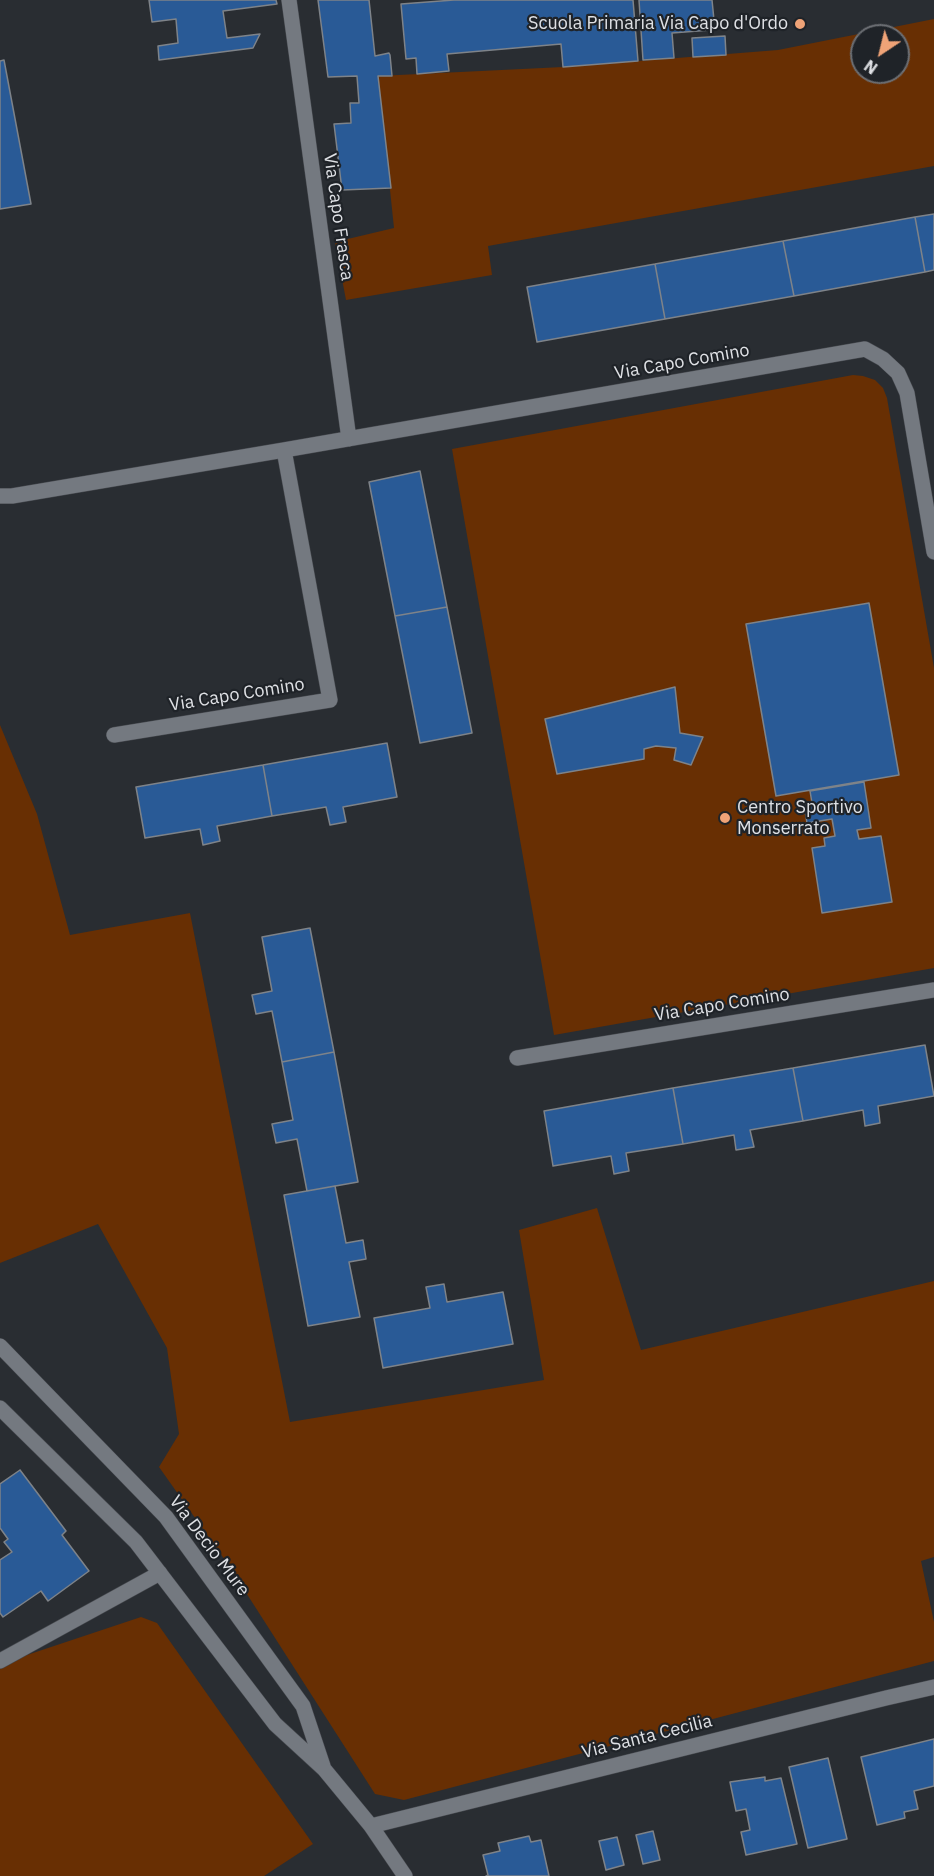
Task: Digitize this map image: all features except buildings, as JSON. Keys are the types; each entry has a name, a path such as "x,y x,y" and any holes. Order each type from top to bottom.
{"street":[{"name":"Via Capo Frasca","path":"290,0 349,439"},
{"name":"Via Capo Comino","path":"6,496 865,350 883,359 898,373 907,393 934,552"},
{"name":"Via Capo Comino","path":"114,735 330,700 284,450"},
{"name":"Via Capo Comino","path":"517,1058 934,990"},
{"name":"Via Decio Mure","path":"1,1350 166,1517 303,1706 324,1769"},
{"name":"Via Decio Mure","path":"0,1408 136,1542 276,1724 324,1769 371,1826 405,1876"},
{"path":"0,1661 160,1573"},
{"name":"Via Santa Cecilia","path":"371,1826 934,1687"}],"shaded area":[{"path":"934,19 934,166 488,246 492,275 346,300 335,242 394,228 378,76 563,67 778,50 850,36 850,84 910,84 909,24"},
{"name":"Centro Sportivo Monserrato","path":"853,375 875,380 883,388 887,398 934,668 934,968 554,1035 452,449"},
{"path":"0,725 37,814 70,935 190,913 290,1422 544,1380 519,1230 597,1208 641,1350 934,1281 934,1557 921,1561 934,1622 934,1661 404,1800 375,1794 227,1563 159,1467 179,1434 167,1348 98,1224 0,1263"},
{"path":"141,1617 157,1623 313,1844 264,1876 0,1876 0,1664"}],"place":[{"name":"Scuola Primaria Via Capo d'Ordo","path":"800,24"},
{"name":"Centro Sportivo Monserrato","path":"725,818"}]}
